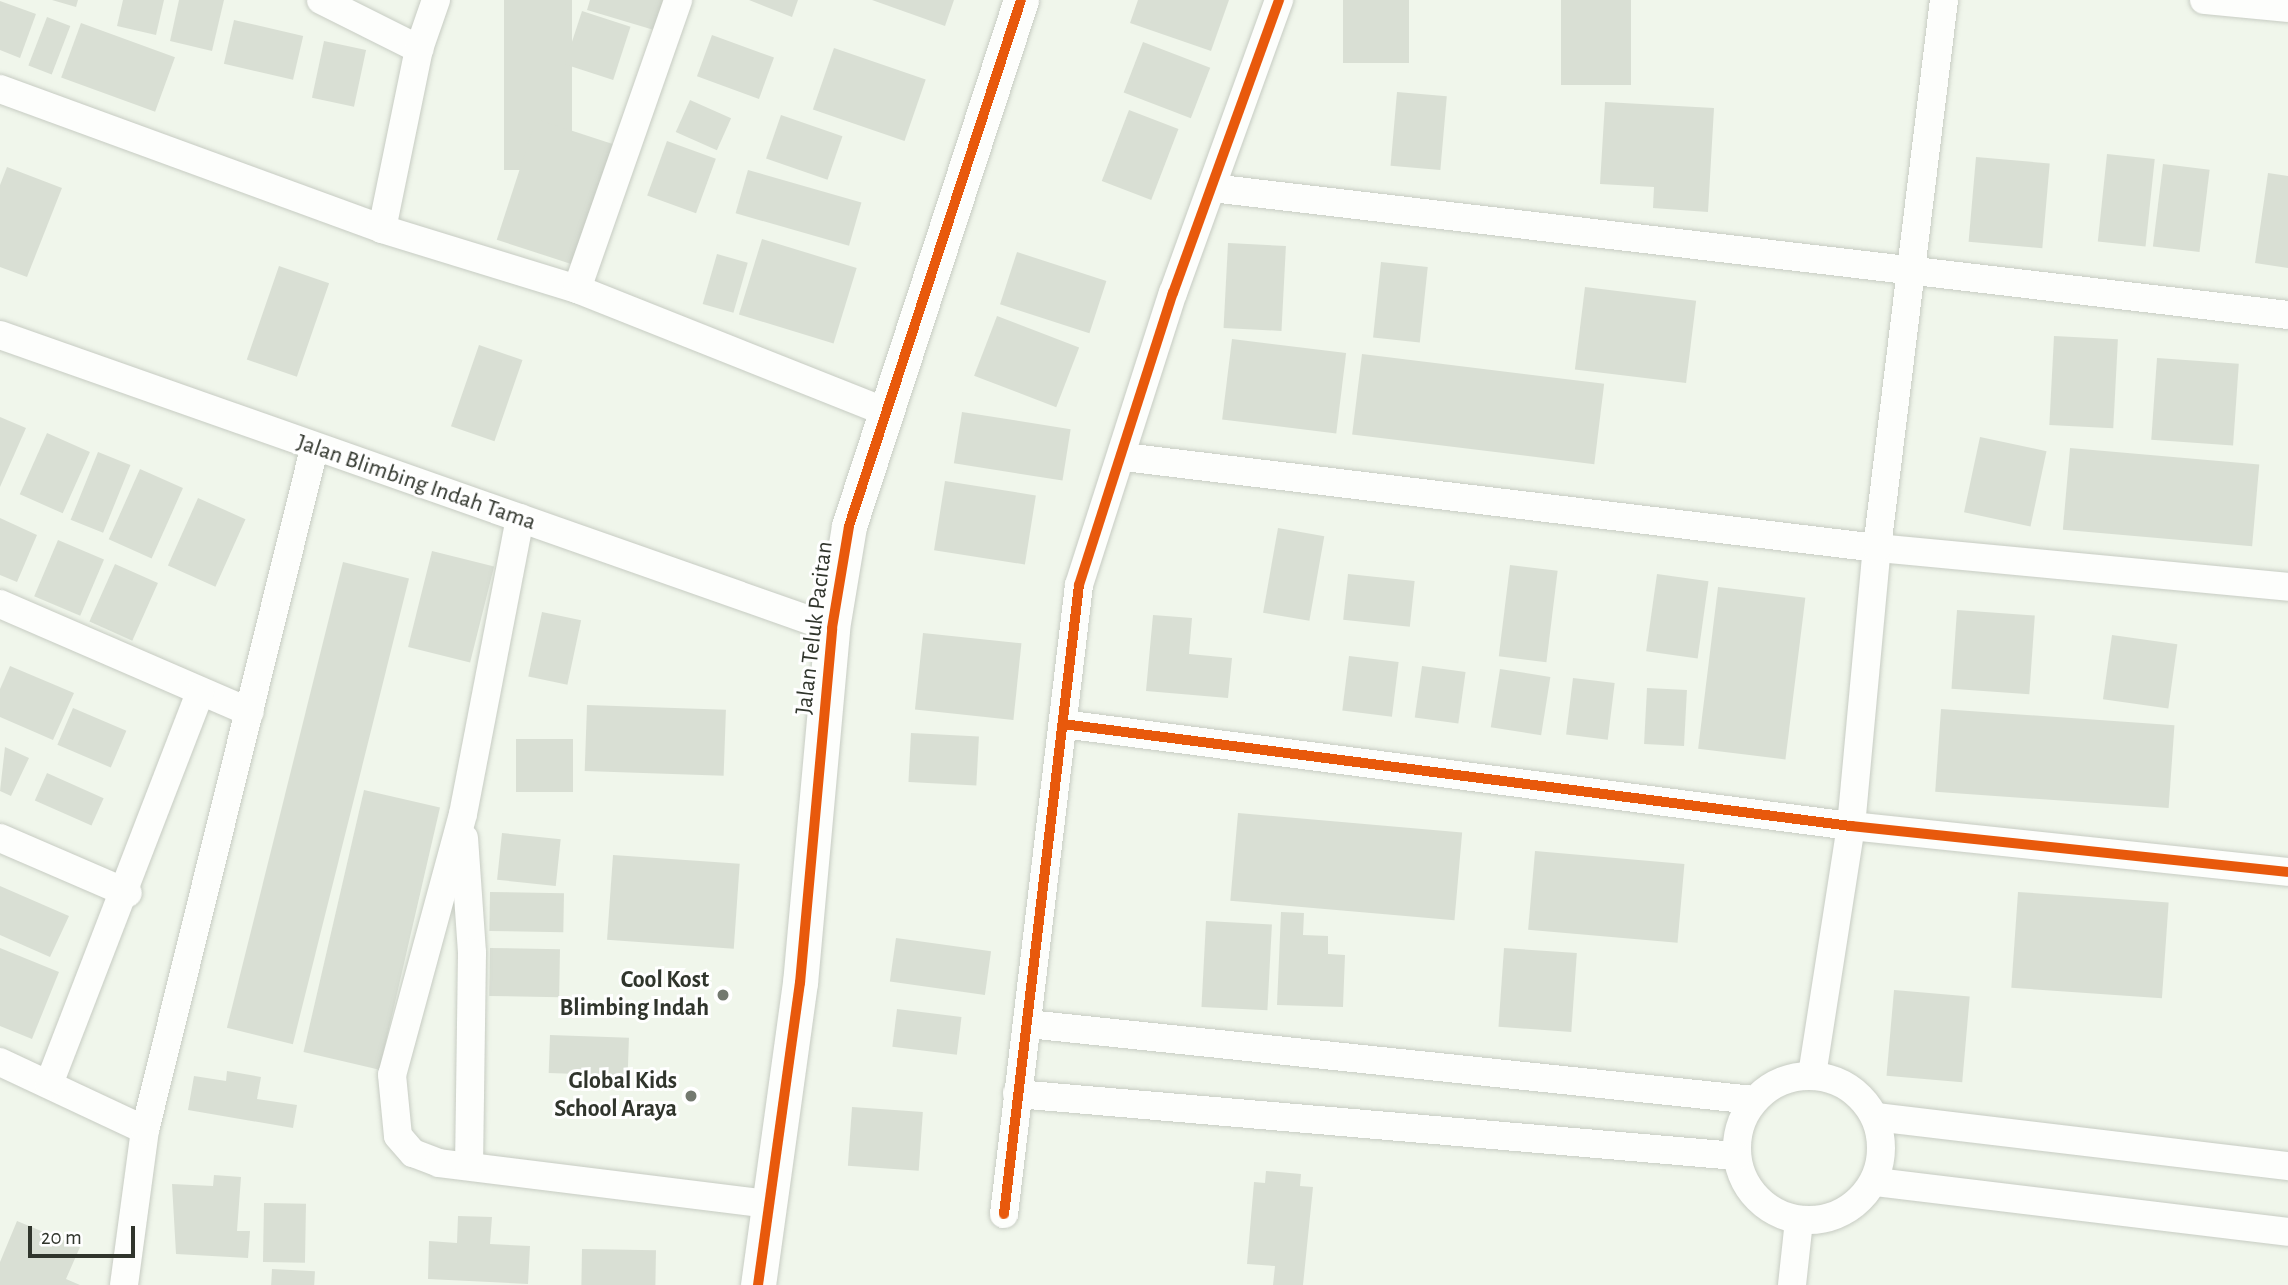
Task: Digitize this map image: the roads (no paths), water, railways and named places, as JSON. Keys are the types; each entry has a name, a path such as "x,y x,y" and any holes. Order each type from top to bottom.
{"street":[{"path":"321,0 419,49"},
{"path":"382,229 419,49 436,0"},
{"path":"577,289 678,0"},
{"name":"Jalan Teluk Pacitan","path":"758,1285 800,984 832,628 849,526 884,411 1021,0"},
{"path":"1004,1214 1079,585 1212,188 1279,0"},
{"path":"1812,1075 1852,826 1877,548 1944,0"},
{"path":"2204,0 2288,8"},
{"path":"0,89 382,229 577,289 884,411"},
{"path":"1212,188 1910,268 2288,315"},
{"name":"Jalan Blimbing Indah Tama","path":"0,335 314,449 832,628"},
{"path":"124,1285 145,1130 314,449"},
{"path":"1124,457 1877,548 2288,587"},
{"path":"520,518 463,814 392,1075 391,1100 405,1147 439,1163 769,1203"},
{"path":"0,604 200,693 250,712"},
{"path":"49,1084 128,893 200,693"},
{"path":"1063,724 1852,826 2288,873"},
{"path":"463,814 472,953 469,1166"},
{"path":"0,838 128,893"},
{"path":"1028,1024 1755,1100"},
{"path":"0,1062 145,1130"},
{"path":"1812,1075 1860,1096 1876,1117 1883,1150 1876,1182 1844,1214 1799,1221 1756,1199 1736,1156 1740,1126 1755,1100 1781,1081 1812,1075"},
{"path":"1017,1094 1736,1156"},
{"path":"1876,1117 2288,1167"},
{"path":"1876,1182 2288,1232"},
{"path":"1792,1285 1799,1221"}],"place":[{"name":"Cool Kost Blimbing Indah","path":"723,995"},
{"name":"Global Kids School Araya","path":"691,1096"}]}
